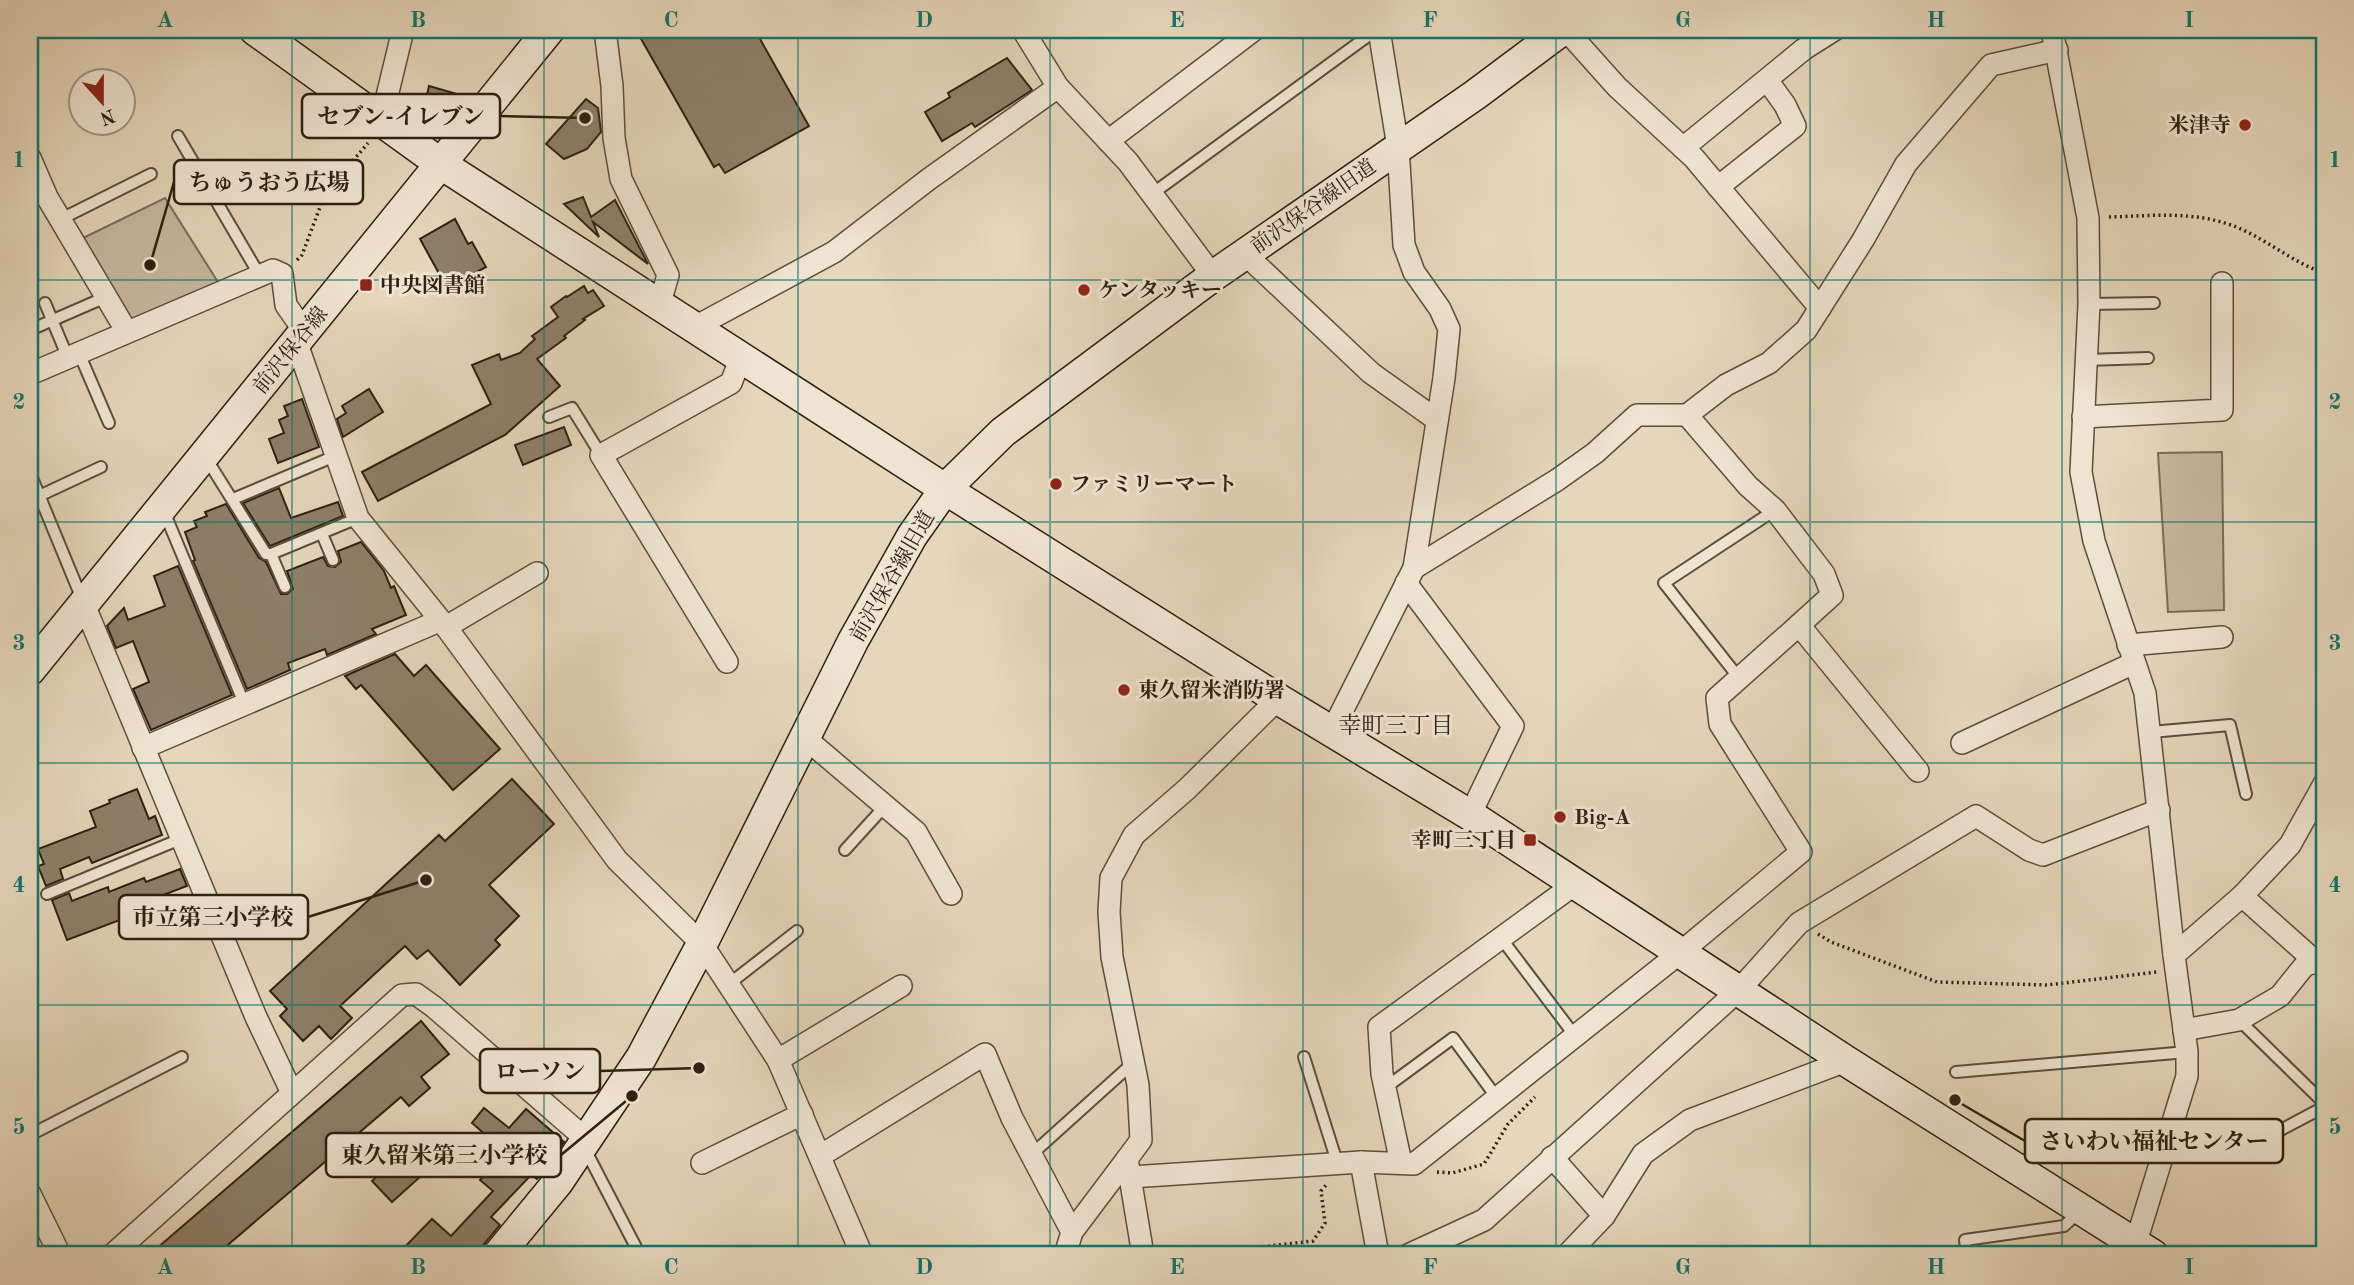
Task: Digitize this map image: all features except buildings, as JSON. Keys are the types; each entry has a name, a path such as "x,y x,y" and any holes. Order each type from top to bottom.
{"street":[{"path":"255,30 442,164 945,489 1278,699 1470,815 1846,1060 2081,1209 2140,1252 2187,1076 2187,1052 2145,693 2094,541 2081,472 2089,304 2088,218 2054,40 1990,65 1906,164 1863,240 1806,330 1769,363 1726,385 1687,415 1637,415 1595,453 1410,575"},
{"path":"381,121 403,30"},
{"name":"前沢保谷線","path":"30,670 549,30"},
{"path":"605,30 612,86 614,138 621,179 668,275 660,303"},
{"path":"1023,30 1058,87 1128,162 1213,276"},
{"path":"1108,141 1254,30"},
{"path":"1332,732 1410,575 1437,420 1449,329 1440,309 1414,272 1404,245 1398,147 1378,30"},
{"path":"1564,30 1617,87 1683,148 1820,308"},
{"name":"前沢保谷線旧道","path":"498,1255 558,1182 641,1058 702,944 853,641 912,536 945,489 1003,432 1213,276 1475,95 1564,30"},
{"path":"1683,148 1804,50 1835,30"},
{"path":"1718,187 1794,126 1785,105 1767,79"},
{"path":"695,327 834,252 929,179 1058,87"},
{"path":"30,158 47,197 127,332"},
{"path":"1245,254 1371,373 1437,420"},
{"path":"30,374 273,270 282,274 286,305 300,336 335,456 358,518 443,624 617,860 702,944 778,1060 862,1255"},
{"path":"2083,416 2222,410 2222,283"},
{"path":"727,662 601,455 731,383 741,357"},
{"path":"1129,1168 1414,1164 1681,952 1801,852 1720,724 1717,698 1832,595 1824,574 1775,510 1748,486 1687,415"},
{"path":"143,748 443,624 537,573"},
{"path":"1410,575 1513,726 1470,815"},
{"path":"83,602 256,1017 292,1093"},
{"path":"1799,625 1918,771"},
{"path":"1962,743 2131,654 2222,636"},
{"path":"1065,1255 1072,1232 1129,1168 1141,1140 1138,1085 1112,957 1109,912 1111,878 1134,835 1187,789 1278,699"},
{"path":"805,738 916,832 951,894"},
{"path":"2175,963 2290,845 2318,811 2324,783"},
{"path":"1408,1255 1484,1220 1739,990 1799,923 1976,816 2029,850 2043,855 2159,810"},
{"path":"1401,1163 1385,1088 1379,1027 1575,884"},
{"path":"2242,896 2320,961"},
{"path":"2184,1030 2239,1020 2280,996 2305,965 2320,961"},
{"path":"778,1060 901,986"},
{"path":"112,1255 402,995 416,994 585,1143"},
{"path":"820,1156 985,1054 1012,1118 1072,1232"},
{"path":"1567,1255 1604,1216 1643,1154 1690,1120 1846,1060"},
{"path":"702,1163 802,1114"},
{"path":"1552,1157 1604,1216"},
{"path":"1362,1166 1378,1255"},
{"path":"1129,1168 1143,1255"},
{"path":"30,1194 36,1225 60,1255"}],"lane":[{"path":"1152,194 1378,30"},
{"path":"178,136 260,276"},
{"path":"61,219 151,174"},
{"path":"30,330 106,297"},
{"path":"46,303 109,423"},
{"path":"2089,304 2154,303"},
{"path":"2086,360 2148,358"},
{"path":"549,418 572,408 601,455"},
{"path":"204,455 266,554 358,518"},
{"path":"233,499 335,456"},
{"path":"39,496 101,467"},
{"path":"31,477 83,602"},
{"path":"162,506 244,704"},
{"path":"1739,678 1664,583 1775,510"},
{"path":"322,534 333,560"},
{"path":"271,554 285,587"},
{"path":"2151,732 2230,725 2246,794"},
{"path":"845,850 885,806"},
{"path":"47,894 183,838"},
{"path":"729,984 797,931"},
{"path":"1501,938 1575,1036"},
{"path":"2239,1020 2324,1105 2256,1143"},
{"path":"1385,1088 1453,1038 1497,1098"},
{"path":"1956,1072 2187,1052"},
{"path":"30,1135 182,1057"},
{"path":"1304,1057 1337,1163"},
{"path":"1032,1154 1134,1062"},
{"path":"2015,1167 2045,1147 2170,1134"},
{"path":"585,1143 640,1255"},
{"path":"1967,1255 1965,1240 2064,1226 2081,1209"}],"path":[{"path":"282,274 302,255 325,194 369,142 381,121"},
{"path":"2088,218 2185,214 2227,223 2256,237 2290,259 2324,273"},
{"path":"1799,923 1831,942 1937,982 2047,985 2175,963"},
{"path":"1225,1255 1261,1247 1313,1241 1325,1223 1321,1191 1341,1170 1362,1166"}],"shaded area":[{"path":"165,198 223,290 128,326 77,241"},
{"path":"2222,452 2224,610 2168,612 2158,453"}],"place":[{"name":"セブン-イレブン","path":"585,118"},
{"name":"米津寺","path":"2245,125"},
{"name":"ちゅうおう広場","path":"150,265"},
{"name":"中央図書館","path":"366,285"},
{"name":"ケンタッキー","path":"1084,290"},
{"name":"ファミリーマート","path":"1056,484"},
{"name":"東久留米消防署","path":"1124,690"},
{"name":"Big-A","path":"1560,817"},
{"name":"幸町三丁目","path":"1530,840"},
{"name":"市立第三小学校","path":"426,880"},
{"name":"ローソン","path":"699,1068"},
{"name":"東久留米第三小学校","path":"632,1096"},
{"name":"さいわい福祉センター","path":"1955,1100"}],"district":[{"name":"幸町三丁目","path":"1396,725"}]}
